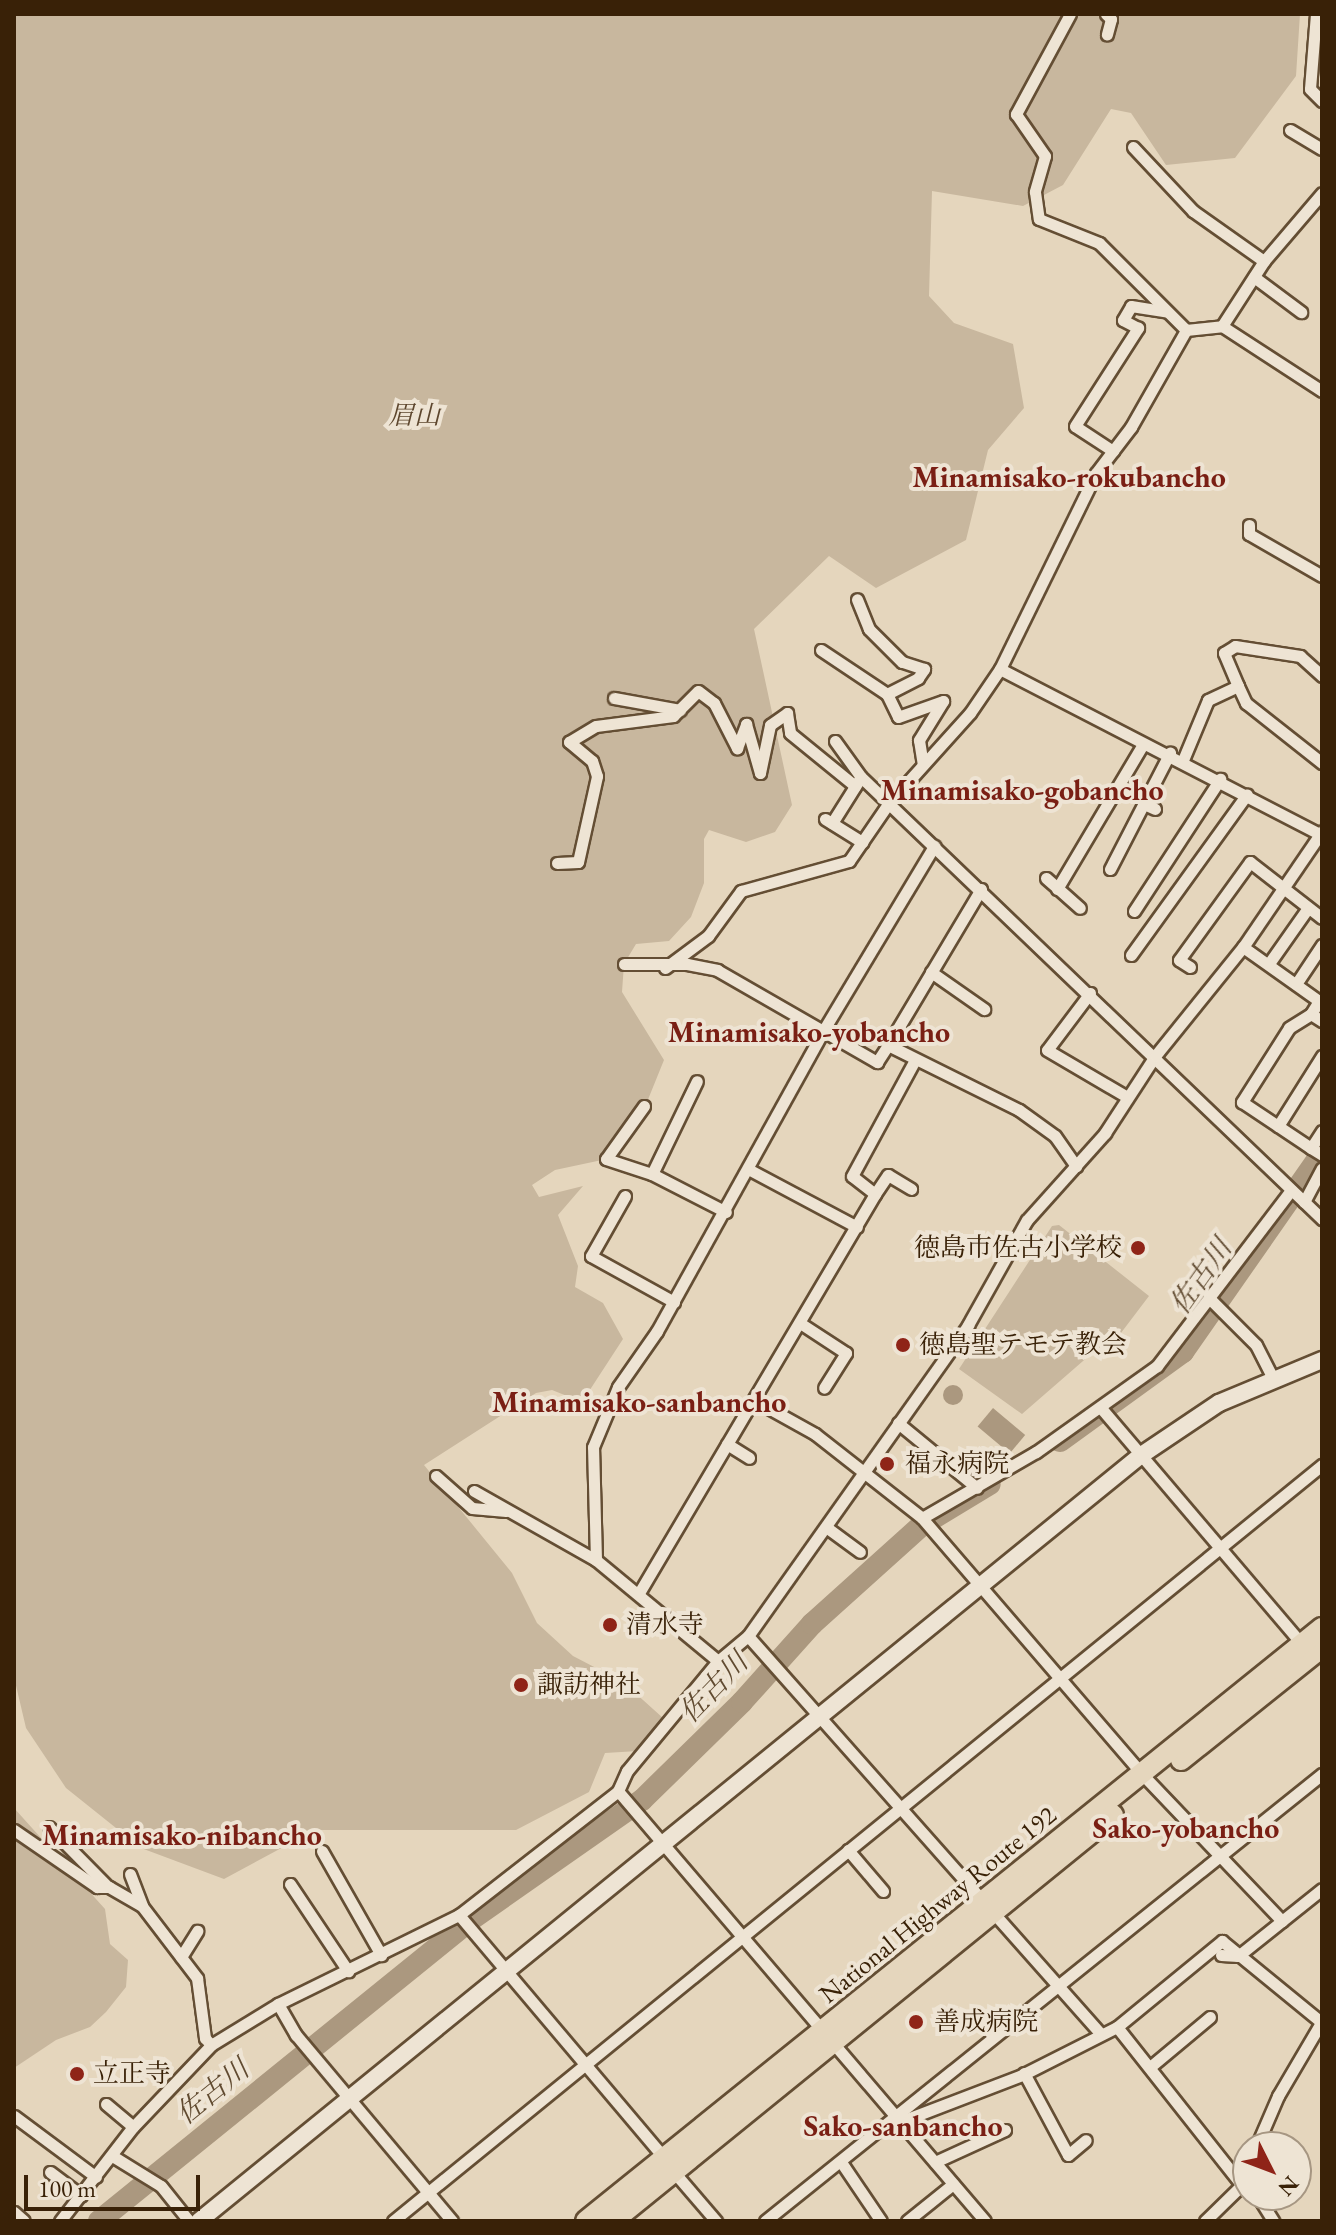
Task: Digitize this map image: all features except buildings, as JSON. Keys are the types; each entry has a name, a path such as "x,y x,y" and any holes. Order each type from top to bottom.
{"highway":[{"name":"National Highway Route 192","path":"586,2221 669,2165 1146,1779 1315,1653 1322,1628"},
{"name":"National Highway Route 192","path":"613,2221 669,2165"}],"street":[{"path":"1070,14 1016,114 1045,156 1035,192 1039,219 1099,243 1186,330"},
{"path":"1106,14 1111,19 1107,34"},
{"path":"1316,14 1310,89 1322,101"},
{"path":"1290,130 1322,149"},
{"path":"1133,147 1193,211 1264,261"},
{"path":"1222,326 1264,261 1322,193"},
{"path":"1254,277 1301,312"},
{"path":"1113,451 1075,426 1138,328 1123,320 1131,306 1168,312"},
{"path":"1186,330 1222,326 1322,391"},
{"path":"665,968 708,936 741,891 849,861 888,804 970,713 1000,669 1091,483 1186,330"},
{"path":"1249,525 1249,534 1322,576"},
{"path":"857,599 869,629 902,662 924,669 887,694"},
{"path":"1322,676 1300,656 1235,646 1224,653 1246,703 1322,763"},
{"path":"821,650 887,694 898,717 943,701 919,740 923,765"},
{"path":"60,2221 114,2157 133,2127 211,2045 278,2004 462,1918 622,1796 627,1771 718,1661 748,1636 968,1325 1020,1230 1076,1166 1155,1056 1243,947 1321,833 1170,753 1143,744 1000,669"},
{"path":"1183,760 1208,700 1238,686"},
{"path":"557,863 578,862 597,776 592,761 569,742 596,726 673,716 698,691 714,703 737,748 746,724 760,773 770,725 787,713 790,733 888,804 934,846 1322,1219"},
{"path":"614,698 680,710"},
{"path":"835,741 858,781"},
{"path":"1057,889 1143,744"},
{"path":"1110,869 1119,860 1149,807 1170,753"},
{"path":"1134,911 1220,779"},
{"path":"858,781 829,821 862,842"},
{"path":"1131,955 1247,794"},
{"path":"596,1560 593,1447 618,1387 674,1302 750,1170 823,1031 934,846"},
{"path":"1190,967 1179,960 1250,862 1287,886 1322,918"},
{"path":"1046,878 1080,908"},
{"path":"624,964 665,968 687,964 717,970 877,1062 981,889"},
{"path":"1270,962 1308,908"},
{"path":"1296,984 1322,945"},
{"path":"1243,947 1270,962 1296,984 1321,999 1317,1017 1289,1028 1242,1102 1317,1152 1322,1131"},
{"path":"931,972 984,1009"},
{"path":"1090,993 1047,1050 1127,1097"},
{"path":"888,1045 1019,1110 1055,1136 1076,1166"},
{"path":"1278,1126 1322,1056"},
{"path":"875,1194 852,1176 915,1060"},
{"path":"652,1174 697,1081"},
{"path":"644,1106 606,1159 652,1174 726,1212"},
{"path":"925,1522 1103,1411 1176,1347 1322,1168"},
{"path":"750,1170 857,1227"},
{"path":"639,1593 875,1194 888,1175 911,1189"},
{"path":"625,1196 591,1256 674,1302"},
{"path":"1215,1302 1256,1345 1273,1378"},
{"path":"800,1323 846,1353 831,1385"},
{"path":"199,2221 1140,1456 1185,1422 1273,1378 1322,1360"},
{"path":"754,1400 815,1434 925,1522 1146,1779 1282,1921"},
{"path":"1103,1411 1218,1548 1315,1653"},
{"path":"898,1423 977,1488"},
{"path":"727,1444 749,1458"},
{"path":"393,2221 1322,1465"},
{"path":"436,1476 472,1508 507,1511"},
{"path":"474,1491 596,1560 718,1661"},
{"path":"826,1527 860,1552"},
{"path":"748,1636 824,1715 1100,2033"},
{"path":"765,2221 900,2118 1322,1774"},
{"path":"622,1796 744,1934 985,2221"},
{"path":"49,1827 109,1887 142,1906"},
{"path":"14,1830 97,1887 109,1887"},
{"path":"848,1850 883,1891"},
{"path":"322,1851 381,1955"},
{"path":"130,1874 142,1906 197,1978 205,2038 211,2045"},
{"path":"290,1884 348,1971"},
{"path":"1221,1955 1238,1956 1322,1889"},
{"path":"462,1918 716,2221"},
{"path":"181,1957 197,1931"},
{"path":"900,2118 1024,2073 1117,2027 1222,1941 1321,2025 1278,2096 1263,2131"},
{"path":"278,2004 303,2044 452,2221"},
{"path":"1150,2067 1210,2017"},
{"path":"1117,2027 1232,2163"},
{"path":"1024,2073 1068,2155 1086,2140"},
{"path":"106,2104 133,2127"},
{"path":"14,2116 96,2177"},
{"path":"935,2162 1005,2130"},
{"path":"114,2157 139,2176 161,2186 189,2221"},
{"path":"841,2162 881,2221"},
{"path":"50,2172 81,2195"},
{"path":"907,2221 953,2184"},
{"path":"1205,2221 1232,2193"},
{"path":"14,2212 24,2221"}],"green space":[{"name":"眉山","path":"14,14 1300,14 1296,76 1235,158 1166,165 1131,113 1111,109 1063,185 1023,206 932,191 929,296 954,323 1013,344 1024,408 988,450 966,540 876,588 829,556 754,629 792,805 775,832 746,842 709,830 704,839 704,883 691,917 669,941 636,944 624,964 622,992 664,1060 647,1102 602,1160 555,1170 532,1185 539,1197 583,1186 558,1215 578,1266 575,1287 603,1303 623,1339 582,1402 552,1390 536,1393 424,1465 512,1573 537,1623 573,1656 623,1682 663,1718 638,1751 605,1753 589,1792 516,1830 315,1830 224,1879 141,1848 66,1788 26,1728 14,1677"},
{"path":"1059,1225 1149,1296 1105,1354 1098,1348 1022,1414 959,1369 1052,1226"},
{"path":"14,1808 105,1909 110,1944 128,1960 126,1987 106,2012 90,2027 56,2040 14,2068"}],"shaded area":[{"path":"953,1385 960,1388 963,1395 960,1402 953,1405 946,1402 943,1395 946,1388"},
{"path":"993,1408 1025,1435 1010,1453 978,1426"}],"waterway":[{"name":"佐古川","path":"1060,1441 1183,1352 1322,1153"},
{"name":"佐古川","path":"99,2221 469,1921 642,1800 742,1702 812,1624 922,1525 990,1484"}],"place":[{"name":"徳島市佐古小学校","path":"1138,1248"},
{"name":"徳島聖テモテ教会","path":"903,1345"},
{"name":"福永病院","path":"887,1464"},
{"name":"清水寺","path":"610,1625"},
{"name":"諏訪神社","path":"521,1685"},
{"name":"善成病院","path":"916,2022"},
{"name":"立正寺","path":"77,2074"}],"district":[{"name":"Minamisako-rokubancho","path":"1069,477"},
{"name":"Minamisako-gobancho","path":"1022,790"},
{"name":"Minamisako-yobancho","path":"809,1032"},
{"name":"Minamisako-sanbancho","path":"639,1402"},
{"name":"Sako-yobancho","path":"1186,1828"},
{"name":"Minamisako-nibancho","path":"182,1835"},
{"name":"Sako-sanbancho","path":"903,2126"}]}
